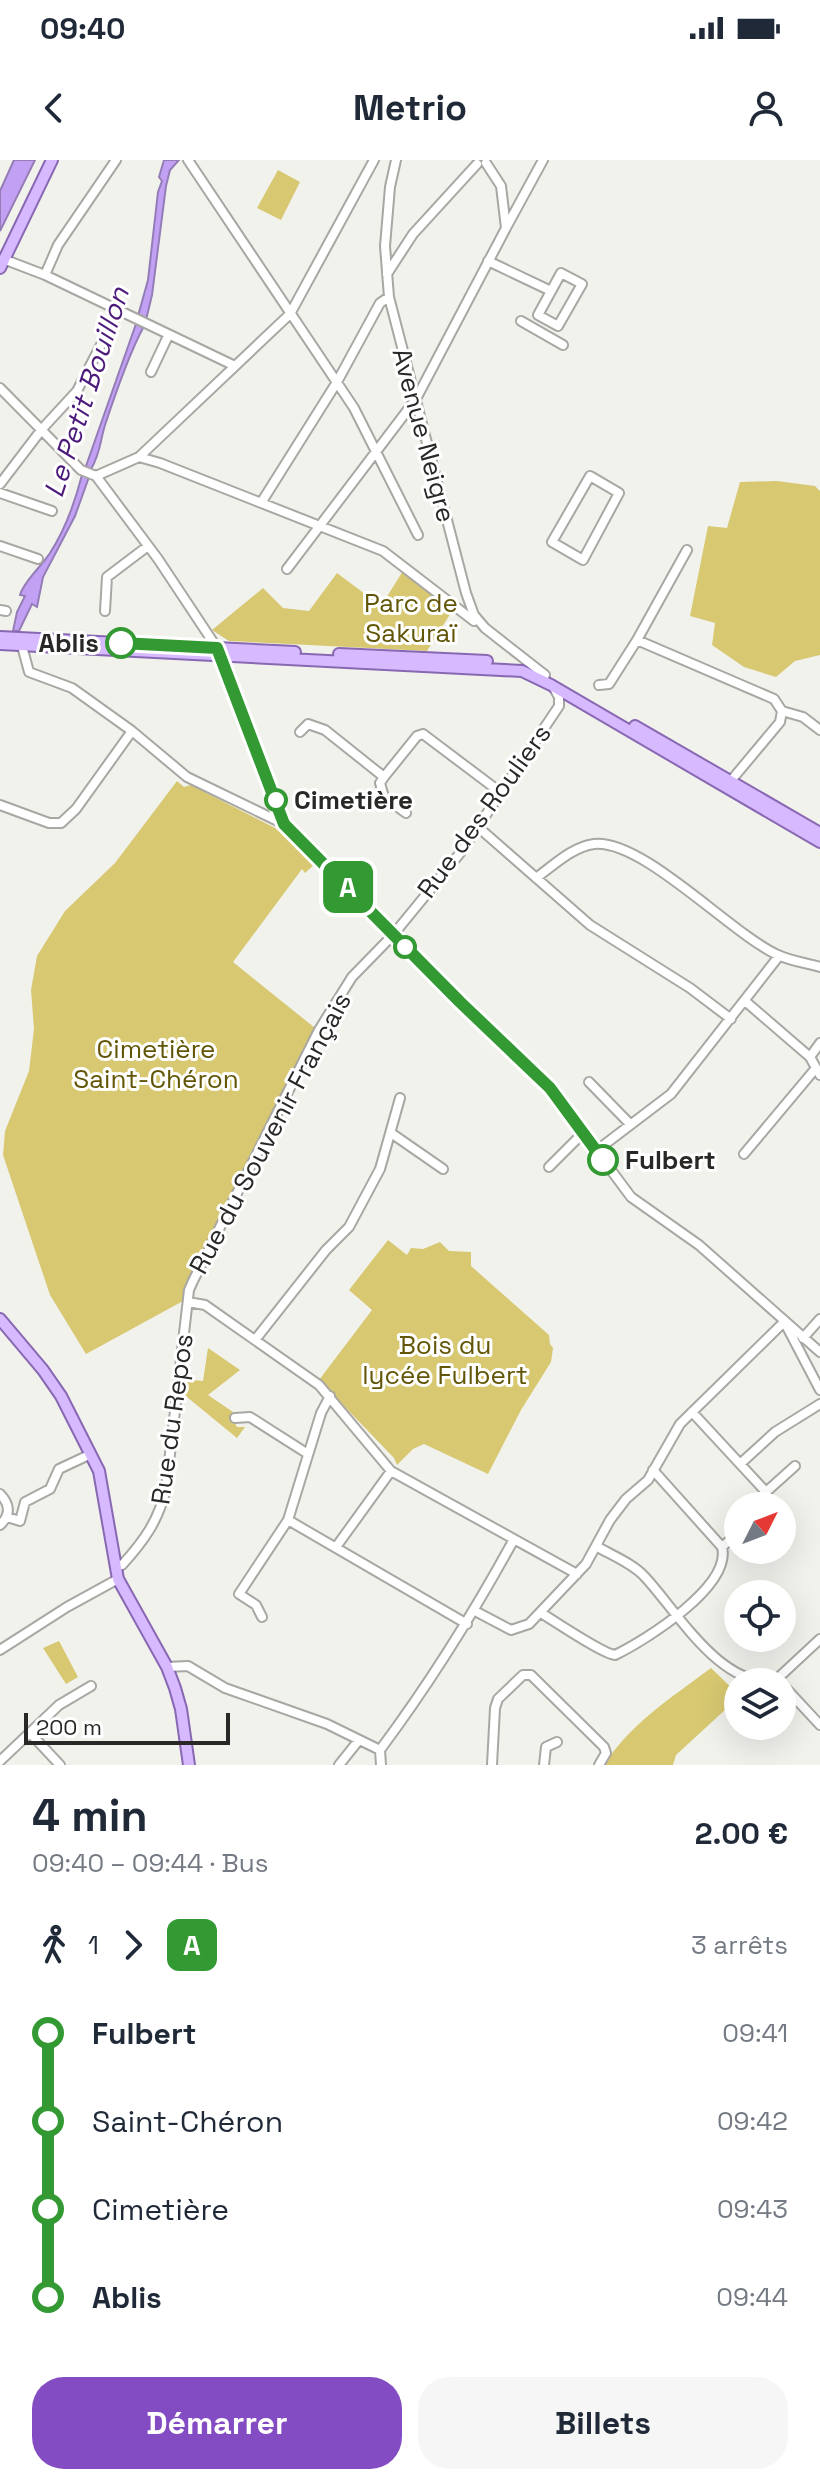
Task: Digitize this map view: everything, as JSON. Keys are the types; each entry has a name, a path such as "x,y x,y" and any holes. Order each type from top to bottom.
{"main road":[{"path":"2,264 52,160"},
{"path":"0,637 218,652 520,662"},
{"path":"0,644 520,662 820,833"},
{"path":"729,783 820,842"},
{"path":"0,1319 57,1389 99,1471 117,1573 167,1667 181,1709 189,1764"}],"street":[{"path":"45,275 58,245 116,160"},
{"path":"188,160 337,382 377,450 418,535"},
{"path":"90,474 139,457 290,314 374,160"},
{"name":"Avenue Neigre","path":"396,160 387,212 389,297 466,593 474,615 485,628 520,662 545,679"},
{"path":"287,569 416,399 543,160"},
{"path":"387,275 413,234 481,162 501,186 506,228"},
{"path":"488,261 551,291"},
{"path":"2,264 45,275 235,366"},
{"path":"561,273 582,284 558,326 538,315 551,291 561,273"},
{"path":"261,503 337,382 380,303 389,297"},
{"path":"0,484 85,380 119,310"},
{"path":"521,321 563,345"},
{"path":"151,372 168,336"},
{"path":"0,388 90,474 148,546 218,652 284,824"},
{"path":"139,457 383,551 485,628"},
{"path":"590,476 595,478 619,493 583,560 552,542 590,476"},
{"path":"0,493 52,511"},
{"path":"0,546 38,559"},
{"path":"105,611 107,577 148,546"},
{"path":"599,685 609,684 687,550"},
{"path":"637,640 774,699 782,711 803,717 820,730"},
{"path":"22,646 29,672 72,688 132,731 187,777 284,824 550,1088 631,1197 699,1245 820,1352"},
{"name":"Rue des Rouliers","path":"393,935 461,852 559,706 559,697 545,679"},
{"path":"729,783 780,722 782,711"},
{"path":"300,732 308,724 325,730 384,777"},
{"path":"0,805 49,823 61,823 69,818 132,731"},
{"path":"406,813 384,797 380,783 417,736 423,734 500,792"},
{"path":"478,827 590,925 690,988 731,1019"},
{"path":"536,878 573,851 606,844 621,848 687,890 752,940 779,956 820,967"},
{"name":"Rue du Souvenir Français","path":"188,1302 193,1281 319,1030 352,977 393,935"},
{"path":"596,1151 671,1094 779,956"},
{"path":"744,1154 818,1072 810,1057 745,1001"},
{"path":"810,1057 820,1043"},
{"path":"589,1082 630,1124"},
{"path":"255,1340 326,1250 349,1227 380,1169 400,1098"},
{"path":"549,1167 584,1132"},
{"path":"391,1133 443,1169"},
{"path":"188,1302 205,1305 319,1385 391,1471 577,1574"},
{"name":"Rue du Repos","path":"0,1650 117,1573 154,1527 162,1508 188,1302"},
{"path":"803,1355 805,1340 820,1319"},
{"path":"785,1323 820,1390"},
{"path":"475,1611 511,1630 529,1624 541,1613 586,1564 610,1520 626,1499 648,1480 680,1424 785,1323"},
{"path":"262,1617 256,1605 239,1594 288,1520 321,1413 330,1396"},
{"path":"740,1464 775,1432 820,1404"},
{"path":"692,1412 766,1492 795,1466"},
{"path":"235,1418 250,1417 308,1454"},
{"path":"7,1517 20,1521 25,1502 50,1489 59,1469 91,1454"},
{"path":"541,1613 588,1640 600,1651 615,1655 676,1616 719,1569 724,1556 722,1547 653,1470"},
{"path":"336,1547 391,1471"},
{"path":"0,1494 8,1507 7,1517 0,1525"},
{"path":"288,1520 467,1624"},
{"path":"381,1765 380,1750 467,1624 513,1541"},
{"path":"596,1546 642,1573 697,1639 734,1668"},
{"path":"793,1668 820,1639"},
{"path":"167,1667 188,1666 225,1688 327,1724 380,1750"},
{"path":"492,1765 498,1699 523,1675 531,1675 604,1747 606,1753 599,1765"},
{"path":"0,1761 59,1705 91,1686"},
{"path":"796,1699 820,1725"},
{"path":"30,1733 60,1765"},
{"path":"339,1765 359,1740"},
{"path":"544,1765 546,1747 557,1742"}],"green space":[{"path":"278,170 300,182 281,220 257,208"},
{"path":"777,481 815,486 820,491 820,655 795,661 776,677 744,667 712,645 715,623 690,616 708,526 727,528 740,482"},
{"name":"Parc de Sakuraï","path":"403,571 454,608 427,651 229,641 212,630 263,588 283,608 309,611 337,573 381,606"},
{"name":"Cimetière Saint-Chéron","path":"177,781 184,787 191,785 289,835 316,863 305,873 302,869 233,962 315,1028 187,1286 183,1301 86,1354 50,1295 3,1155 5,1131 29,1071 34,1029 31,990 37,956 65,911 115,863"},
{"name":"Bois du lycée Fulbert","path":"388,1240 407,1255 411,1248 423,1249 440,1242 449,1251 471,1252 471,1266 549,1335 553,1348 551,1362 521,1410 488,1474 424,1444 413,1449 397,1465 394,1458 319,1380 372,1310 349,1290"},
{"path":"208,1348 240,1370 208,1395 233,1412 231,1416 237,1427 245,1427 237,1438 182,1393 184,1379 203,1381"},
{"path":"59,1641 78,1677 66,1684 43,1648"},
{"path":"711,1668 724,1681 724,1711 676,1755 673,1765 604,1765 626,1736"}],"shaded area":[{"path":"14,160 35,160 0,231 0,191"},
{"path":"164,160 179,160 170,170 166,186 146,320 138,316 148,280 158,192 162,181 159,177"},
{"path":"136,324 143,328 118,386 91,469 86,466"},
{"path":"82,475 89,477 75,516 43,577 37,607 32,604 19,631 13,631 25,596 20,595 22,590 60,535"}],"bus line":[{"name":"A","path":"121,643 217,648 284,824 550,1088 603,1160"}],"place":[{"name":"Ablis","path":"121,643"},
{"name":"Cimetière","path":"276,800"},
{"name":"Fulbert","path":"603,1160"}],"water label":[{"name":"Le Petit Bouillon","path":"86,392"}]}
